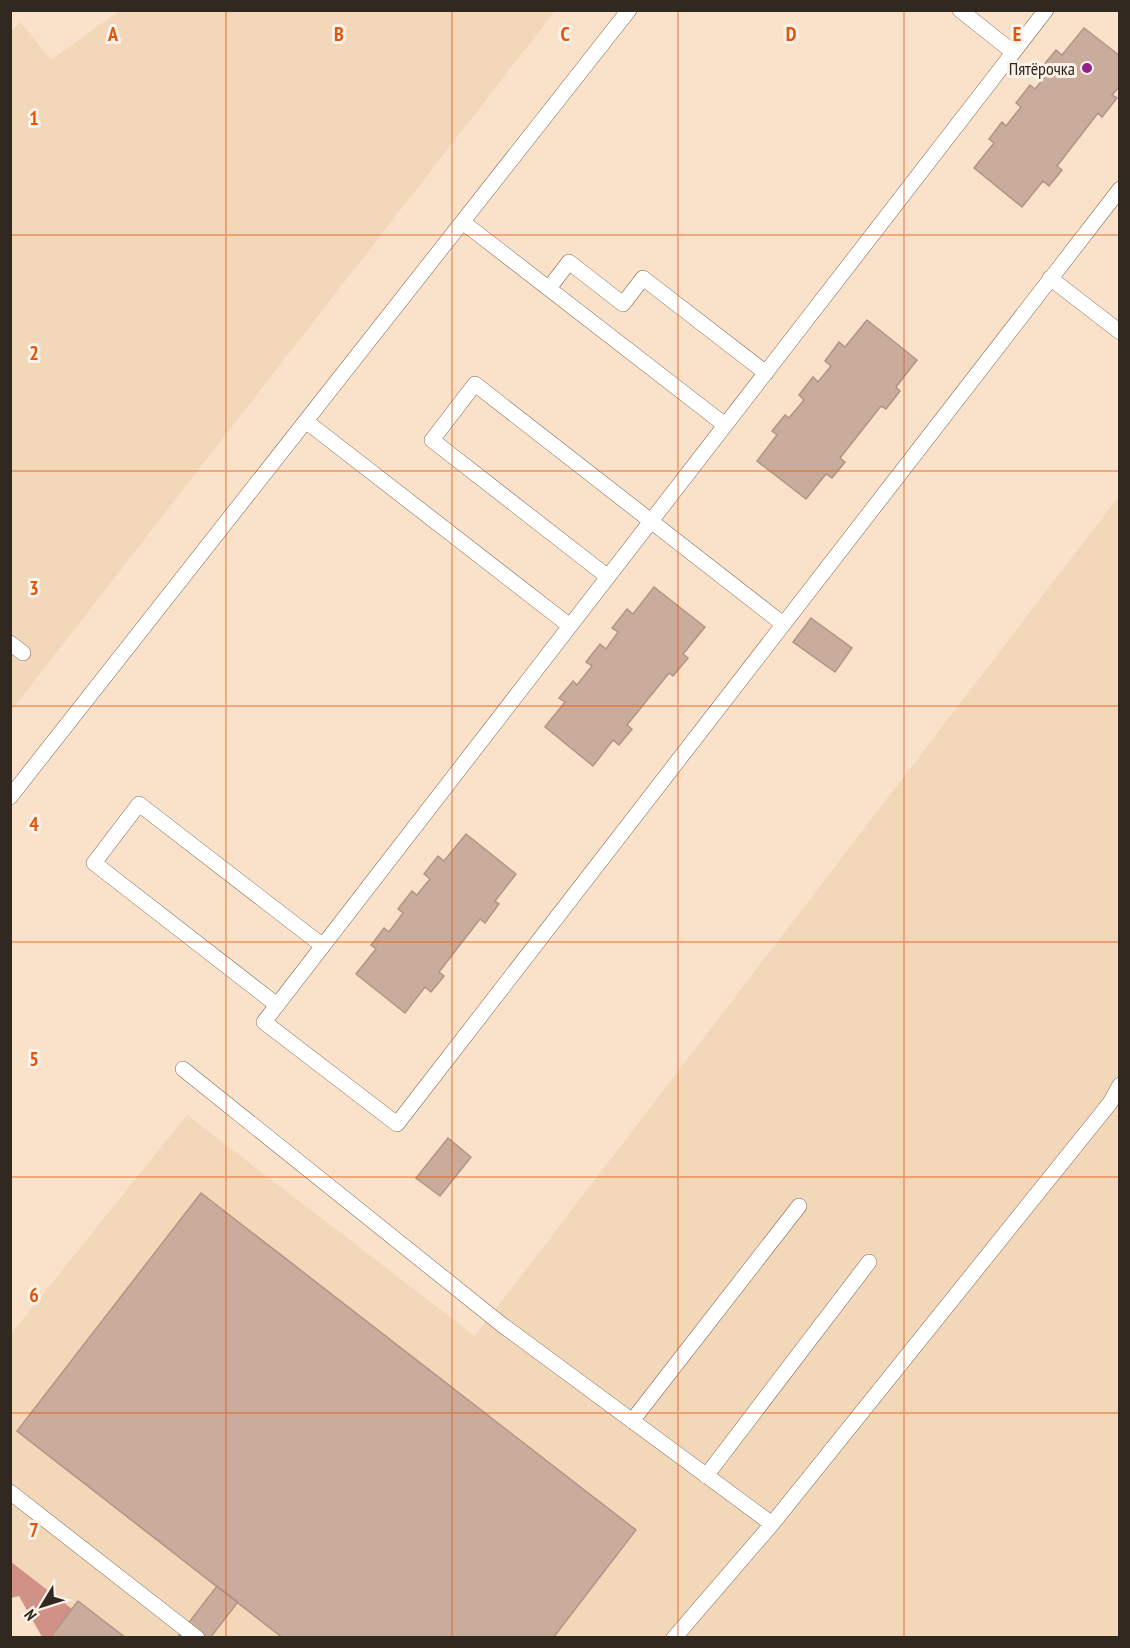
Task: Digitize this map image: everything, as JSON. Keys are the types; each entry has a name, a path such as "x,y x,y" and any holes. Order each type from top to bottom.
{"lane":[{"path":"10,797 464,223 629,10"},
{"path":"960,10 1013,52"},
{"path":"1046,10 264,1022 397,1124 1119,189"},
{"path":"464,223 725,425"},
{"path":"549,288 569,262 623,304 643,278 766,373"},
{"path":"1050,278 1119,332"},
{"path":"608,576 432,440 475,384 783,624"},
{"path":"307,422 570,626"},
{"path":"10,644 23,653"},
{"path":"277,1005 94,863 140,804 323,946"},
{"path":"183,1069 501,1324 772,1524"},
{"path":"674,1638 772,1524 1110,1103 1119,1085"},
{"path":"632,1421 799,1206"},
{"path":"706,1476 869,1262"},
{"path":"10,1492 197,1638"}],"shaded area":[{"path":"119,11 555,11 11,711 10,32 20,22 51,60"},
{"path":"1119,496 1119,1637 50,1637 71,1609 11,1561 10,1335 187,1115 475,1336"},
{"path":"10,1561 72,1609 50,1637 42,1637 19,1596 11,1598"}],"building":[{"path":"1084,28 1120,56 1120,86 1112,95 1117,98 1102,117 1098,113 1057,166 1062,170 1049,186 1043,181 1022,207 974,168 994,143 989,139 1002,122 1006,126 1021,107 1016,103 1030,85 1035,89 1048,73 1041,68 1056,50 1062,55"},
{"path":"867,320 917,360 896,387 900,391 886,409 881,406 840,458 845,462 832,478 826,474 806,499 757,461 777,435 772,431 785,415 789,418 804,400 799,395 813,377 818,382 831,366 825,361 839,342 845,347"},
{"path":"654,587 705,627 683,654 688,658 673,676 669,673 627,725 632,729 619,745 613,740 593,766 545,727 565,702 559,698 573,681 577,685 592,666 586,662 600,644 606,649 618,632 612,628 627,609 633,614"},
{"path":"811,618 852,648 835,672 793,642"},
{"path":"466,834 516,874 495,901 499,904 485,923 480,919 439,972 444,976 431,992 425,987 405,1013 356,974 376,949 371,945 384,928 389,932 403,913 398,909 412,891 417,895 430,879 424,874 438,856 444,861"},
{"path":"448,1138 471,1157 440,1196 416,1178"},
{"path":"201,1193 636,1530 553,1638 283,1638 17,1431"},
{"path":"217,1586 238,1602 210,1638 177,1638"},
{"path":"78,1601 126,1638 50,1638"}],"place":[{"name":"Пятёрочка","path":"1087,68"}]}
